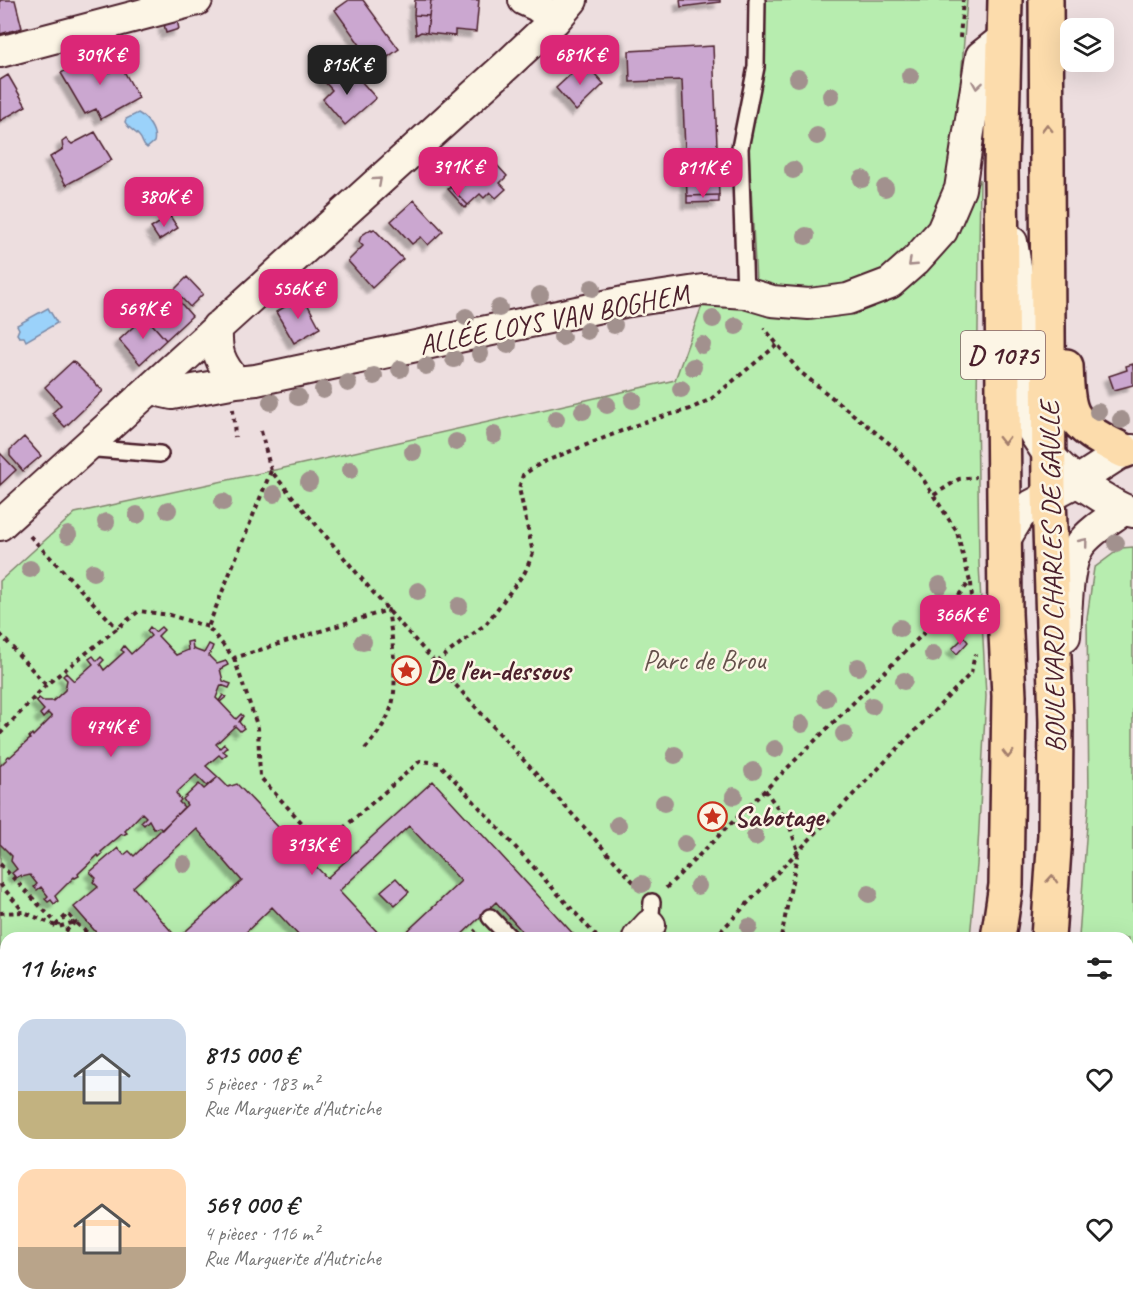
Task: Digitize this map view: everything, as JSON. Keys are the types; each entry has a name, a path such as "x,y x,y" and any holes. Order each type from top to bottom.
{"main road":[{"name":"BOULEVARD CHARLES DE GAULLE","path":"999,932 1006,885 1009,696 1005,613 1006,538 1000,171 1005,0"},
{"name":"BOULEVARD CHARLES DE GAULLE","path":"1046,0 1049,457 1063,489 1055,835 1048,932"},
{"path":"1048,187 1072,413 1092,433 1122,454"}],"street":[{"path":"0,52 197,0"},
{"path":"524,0 537,6 563,10"},
{"path":"5,520 563,10"},
{"name":"ALLÉE LOYS VAN BOGHEM","path":"153,387 172,394 256,380 624,302 670,305 703,290 745,293 772,301 809,304 848,299 890,283 916,260 942,231 960,189 981,56 1004,38"},
{"path":"1000,171 1021,297 1022,408 1034,434 1049,457"},
{"path":"217,327 216,350 224,368 236,382"},
{"path":"1006,538 1020,515 1032,505 1122,454"},
{"path":"1122,454 1106,469 1104,488 1108,497 1123,508"},
{"path":"1063,489 1123,508"},
{"path":"1056,722 1074,559 1080,545 1123,508"}],"lane":[{"path":"745,293 740,148 756,68 758,0"},
{"path":"84,448 160,454"},
{"path":"490,917 504,932"}],"path":[{"path":"745,293 767,334 799,371 895,448 921,476 957,532 970,582 973,616"},
{"path":"436,662 486,624 525,572 532,553 519,488 523,475 541,463 634,426 690,410 711,399 777,345"},
{"path":"261,431 271,471 388,610 436,662 646,922 765,790 937,620 970,582"},
{"path":"208,627 271,471"},
{"path":"5,520 118,629"},
{"path":"234,658 388,610"},
{"path":"365,749 379,734 392,704 393,643 388,610"},
{"path":"0,734 46,685 139,611 170,615 208,627 234,658 258,728 260,777 323,846 420,761 439,762 593,932"},
{"path":"0,634 46,685"},
{"path":"720,932 971,673 976,651"},
{"path":"765,790 789,824 798,851 783,932"},
{"path":"0,864 57,924 68,914 86,932"},
{"path":"0,884 24,912 58,927 75,922"},
{"path":"0,913 24,912"},
{"path":"65,932 75,922"}],"green space":[{"path":"764,0 967,0 955,160 929,229 872,280 802,296 756,282 748,131"},
{"name":"Parc de Brou","path":"980,179 977,400 979,564 986,696 977,865 970,932 0,932 0,581 75,513 675,380 704,300 851,311 908,287 949,246"},
{"path":"1133,547 1133,932 1079,932 1089,797 1087,618 1094,568 1121,548"}],"water":[{"path":"138,113 148,121 153,129 154,142 147,148 141,138 125,122 126,119"},
{"path":"48,308 57,323 26,341 24,337 19,337 17,325"}],"building":[{"path":"0,0 15,0 22,28 0,34"},
{"path":"349,0 363,0 399,49 375,66 335,10"},
{"path":"415,0 431,0 429,16 414,15"},
{"path":"431,0 479,0 476,32 455,30 455,36 427,33"},
{"path":"680,0 720,0 720,2 681,7"},
{"path":"414,15 429,16 427,33 421,32 416,35"},
{"path":"177,20 179,29 166,33 164,24"},
{"path":"713,46 719,195 687,196 682,80 630,82 629,51"},
{"path":"99,52 110,72 121,66 139,98 101,119 96,109 85,114 61,73"},
{"path":"584,62 604,84 576,111 556,88"},
{"path":"335,69 344,80 353,72 376,98 345,125 323,99 332,90 322,79"},
{"path":"8,75 26,106 0,121 0,80"},
{"path":"95,132 112,160 66,185 50,157 63,149 62,142 66,139 72,144"},
{"path":"485,152 507,176 500,183 506,189 496,198 490,192 484,198 480,194 468,205 450,187"},
{"path":"450,187 468,205 465,208 448,189"},
{"path":"719,195 719,202 687,203 687,196"},
{"path":"414,200 443,231 428,245 421,237 412,244 391,221"},
{"path":"170,216 178,228 159,240 151,228"},
{"path":"374,229 403,259 372,288 348,261 363,246 359,242 361,236"},
{"path":"187,277 203,294 190,307 174,290"},
{"path":"171,292 192,316 166,340 145,316"},
{"path":"303,296 320,328 294,343 276,312"},
{"path":"145,316 166,340 140,364 119,340"},
{"path":"73,361 103,391 65,427 52,413 61,405 45,387"},
{"path":"1133,364 1133,385 1114,390 1109,376 1127,370 1126,366"},
{"path":"24,437 41,456 23,471 10,456 10,450"},
{"path":"0,453 16,470 0,485"},
{"path":"150,627 155,632 161,627 164,630 158,636 176,655 188,650 187,642 192,641 193,649 204,653 209,644 213,646 209,656 217,664 226,661 228,665 220,669 223,681 231,684 229,688 221,685 216,698 219,701 223,695 226,697 220,702 236,719 241,714 243,716 239,722 244,728 240,731 235,726 216,744 220,748 224,744 227,747 223,751 227,754 222,758 219,755 206,766 218,777 207,786 196,775 176,793 181,800 179,802 184,807 162,830 159,827 154,829 149,820 144,825 141,822 146,817 142,813 125,831 127,833 122,834 101,852 99,857 98,855 78,874 79,876 74,877 55,896 58,901 54,904 51,900 48,902 45,899 48,896 41,887 37,890 34,887 37,884 30,875 22,877 21,875 16,878 12,873 17,869 11,861 12,856 0,844 0,766 52,717 48,713 43,718 40,714 44,710 36,701 39,698 43,701 53,701 65,690 67,680 63,676 66,673 74,681 93,664 89,659 93,656 97,661 101,657 104,660 100,664 104,670 124,652 121,650 124,646 131,654 151,636 147,631"},
{"path":"964,637 968,642 957,654 952,649"},
{"path":"218,777 228,787 237,784 327,878 433,781 571,932 523,932 496,902 464,932 406,932 461,881 409,826 339,891 377,932 295,932 272,907 246,932 185,932 242,881 197,829 133,887 172,932 96,932 74,907 98,887 93,882 96,878 90,872 118,848 124,855 129,851 134,856 187,805 183,799 199,784 204,789"},
{"path":"396,878 409,892 395,905 381,891"}],"place":[{"name":"De l'en-dessous","path":"406,670"},
{"name":"Sabotage","path":"713,816"}]}
